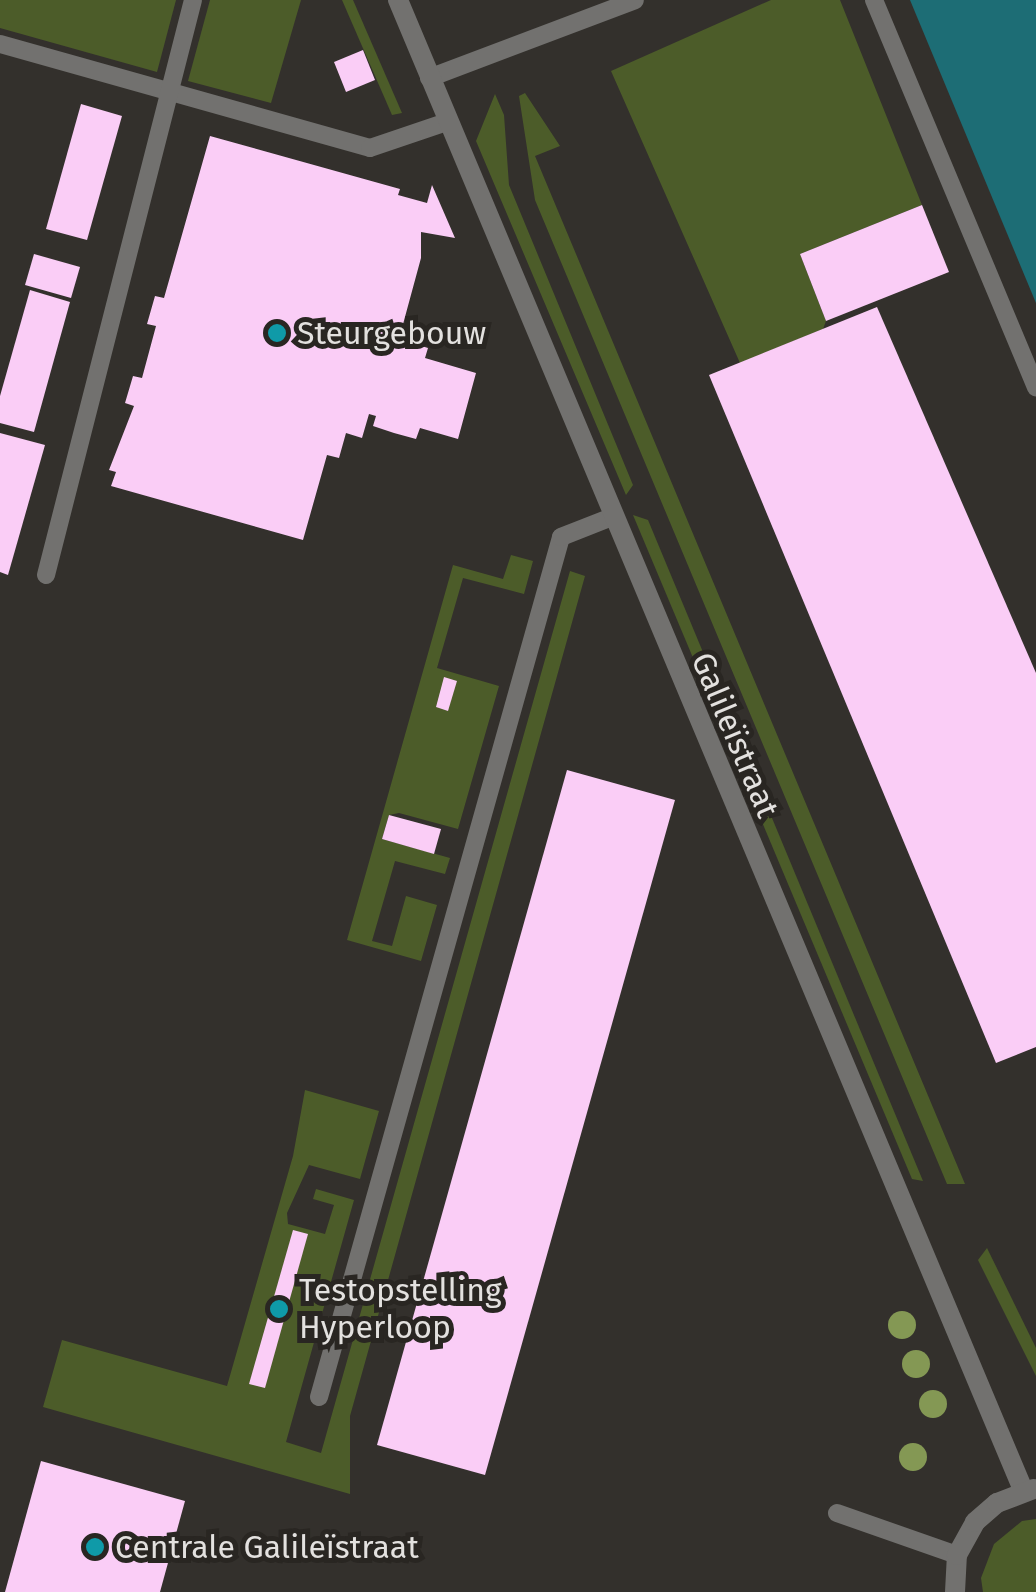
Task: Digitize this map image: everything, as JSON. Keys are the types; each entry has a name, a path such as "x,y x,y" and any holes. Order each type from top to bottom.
{"street":[{"name":"Galileïstraat","path":"398,0 612,517 1029,1489"},
{"path":"955,1592 957,1554 975,1522 1029,1489"}],"lane":[{"path":"46,575 193,0"},
{"path":"429,78 635,0"},
{"path":"874,0 1036,388"},
{"path":"0,44 370,148 447,122"},
{"path":"319,1397 561,537 612,517"},
{"path":"837,1513 957,1554"}],"green space":[{"path":"0,0 176,0 157,72 0,28"},
{"path":"210,0 301,0 271,103 188,81"},
{"path":"342,0 353,0 402,113 392,115"},
{"path":"771,0 840,0 922,205 800,254 826,321 823,329 740,363 611,71"},
{"path":"525,93 560,146 535,156 965,1184 947,1184 535,200 519,96"},
{"path":"495,94 504,115 509,185 633,485 626,495 476,141"},
{"path":"633,515 648,520 923,1181 912,1179"},
{"path":"511,555 533,561 524,594 463,578 437,668 499,686 458,829 399,813 389,815 382,839 450,858 445,874 395,861 372,941 392,946 406,896 437,905 421,961 347,940 453,565 503,579"},
{"path":"570,571 585,576 350,1416 350,1494 43,1407 62,1340 227,1386 293,1156 305,1090 379,1111 360,1179 309,1165 287,1213 288,1224 325,1234 334,1205 313,1199 316,1189 354,1200 286,1442 321,1453"},
{"path":"987,1248 1036,1348 1036,1376 978,1260"},
{"path":"1036,1519 1036,1592 983,1592 981,1578 994,1544 1022,1521"}],"water":[{"path":"910,0 1036,0 1036,303"}],"building":[{"path":"363,50 375,80 346,92 334,62"},
{"path":"81,104 122,116 87,240 46,229"},
{"name":"Steurgebouw","path":"210,136 400,189 398,195 427,203 432,185 455,238 421,232 421,258 399,339 428,348 425,358 476,373 458,439 420,428 416,439 394,433 373,426 376,416 369,414 362,438 346,433 339,458 327,455 303,540 111,486 116,472 109,470 134,406 125,403 133,376 142,378 156,326 147,324 155,296 164,298"},
{"path":"922,205 949,272 826,321 800,254"},
{"path":"34,254 80,267 71,298 25,285"},
{"path":"30,290 70,302 34,432 0,423 0,396"},
{"path":"877,307 1036,673 1036,1047 996,1063 709,375"},
{"path":"0,433 45,445 8,575 0,572"},
{"path":"444,677 457,681 448,711 436,707"},
{"path":"567,770 675,800 485,1475 377,1445"},
{"path":"389,815 441,829 434,854 382,839"},
{"name":"Testopstelling Hyperloop","path":"293,1230 308,1234 265,1388 249,1384"},
{"name":"Centrale Galileïstraat","path":"41,1461 185,1501 160,1592 5,1592"}],"place":[{"name":"Steurgebouw","path":"277,333"},
{"name":"Testopstelling Hyperloop","path":"279,1309"},
{"name":"Centrale Galileïstraat","path":"95,1547"}]}
